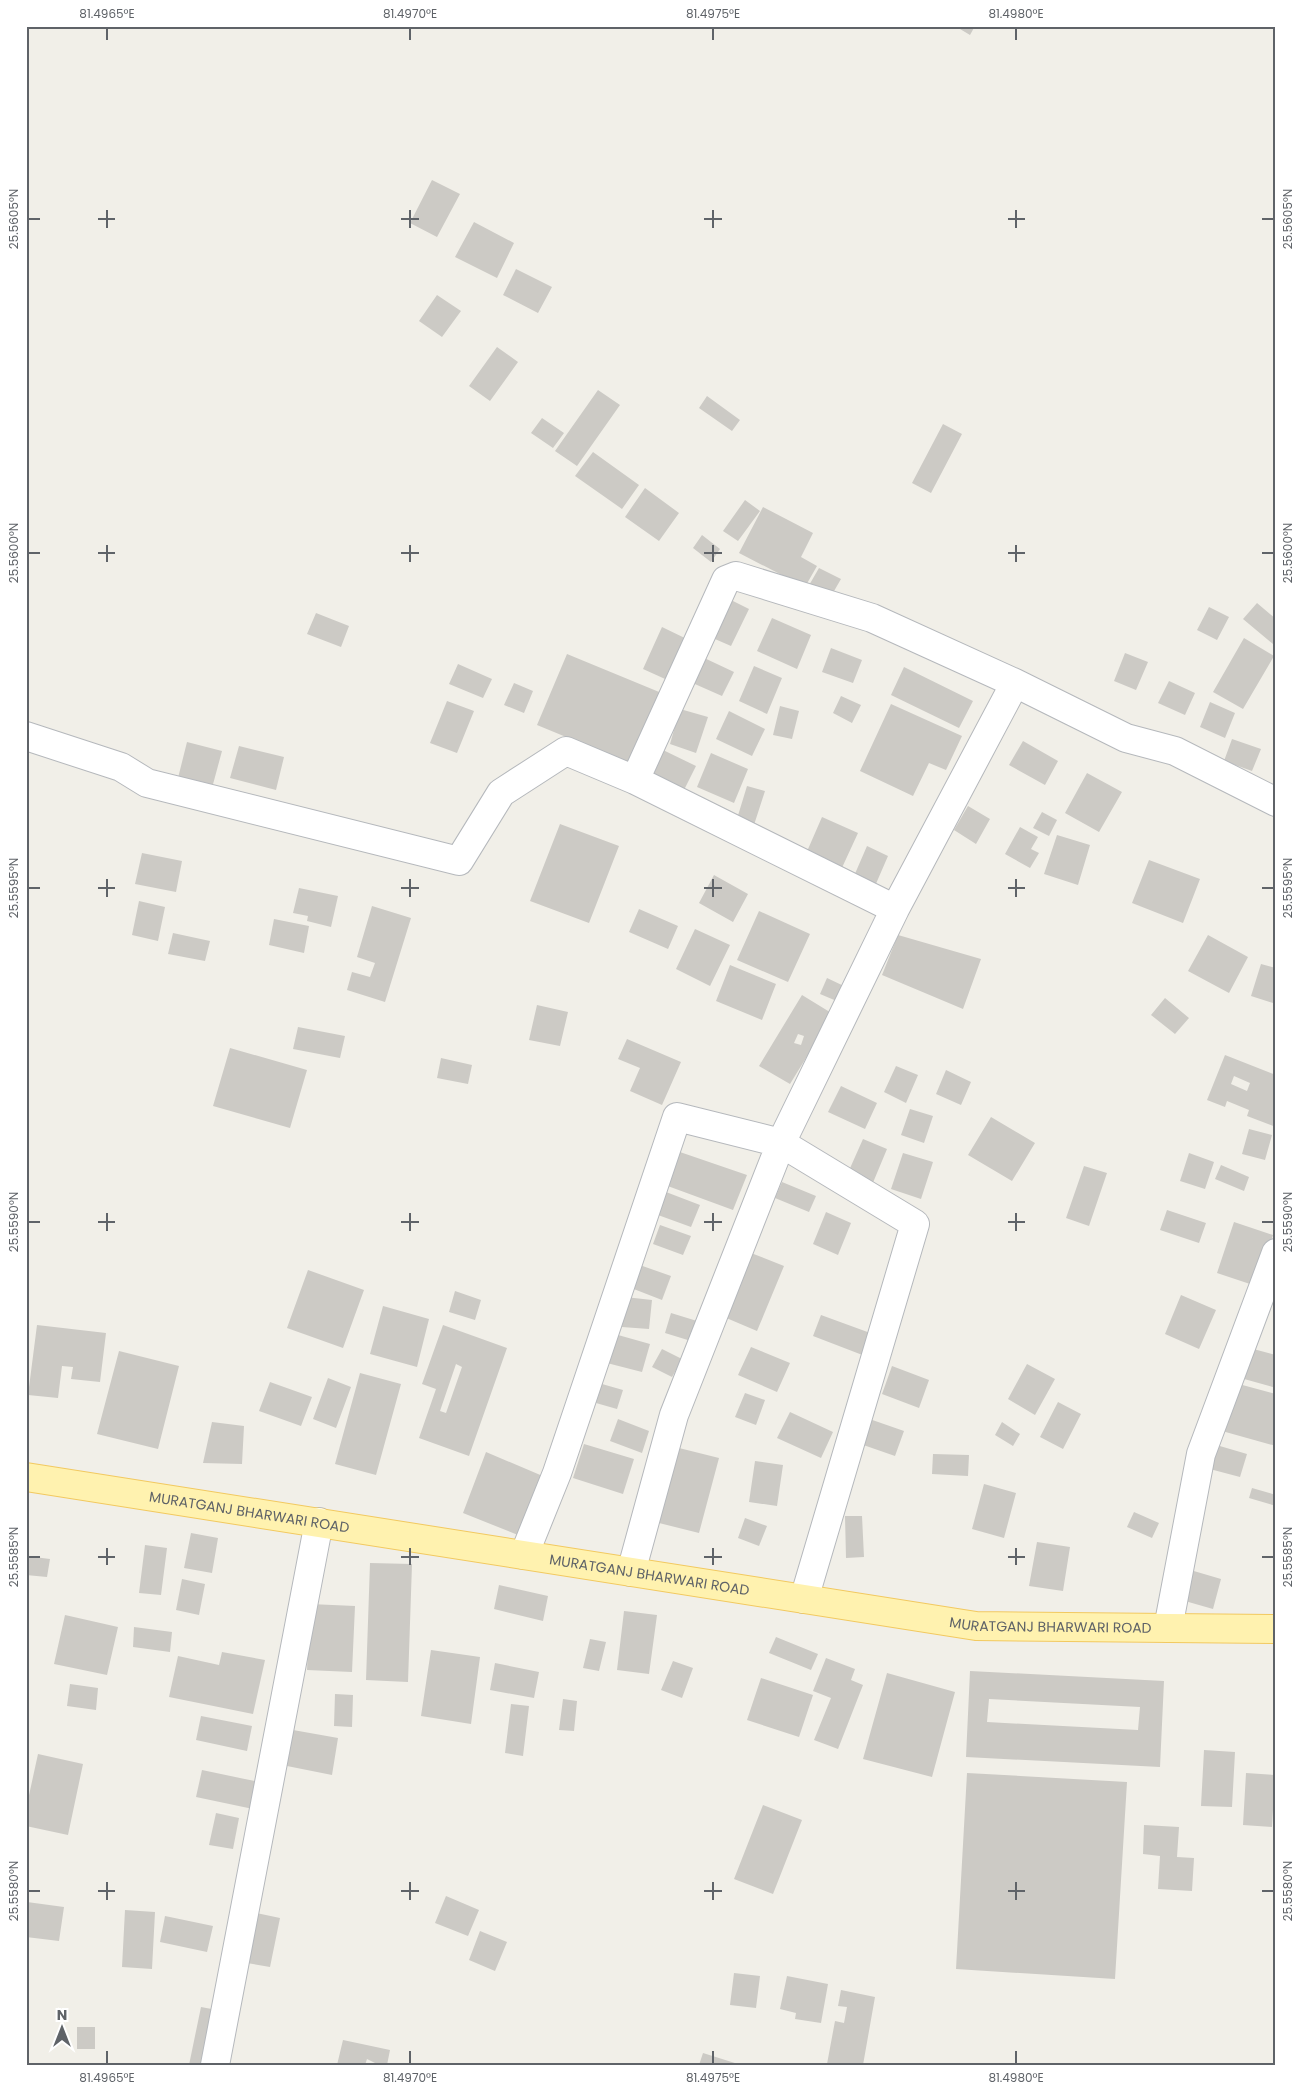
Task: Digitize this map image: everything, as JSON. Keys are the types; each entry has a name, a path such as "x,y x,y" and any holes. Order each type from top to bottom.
{"main road":[{"name":"MURATGANJ BHARWARI ROAD","path":"26,1477 976,1626 1276,1629"}],"street":[{"path":"635,780 726,580 736,576 872,618 1015,683 1126,738 1175,751 1276,802"},
{"path":"631,1572 674,1415 781,1143 895,909 1015,683"},
{"path":"26,736 120,767 147,783 459,861 502,793 566,751 635,780 895,909"},
{"path":"524,1555 557,1473 677,1116 781,1143 915,1224 804,1599"},
{"path":"1168,1628 1201,1454 1276,1253"},
{"path":"215,2065 319,1522"}],"building":[{"path":"955,26 975,26 970,35"},
{"path":"432,180 460,194 437,237 410,223"},
{"path":"474,222 514,243 497,278 455,257"},
{"path":"516,269 552,287 538,313 503,295"},
{"path":"437,295 461,311 442,337 419,321"},
{"path":"497,347 518,362 490,401 469,386"},
{"path":"598,390 620,405 577,466 555,451"},
{"path":"707,396 740,420 732,431 699,408"},
{"path":"542,418 564,433 553,448 531,433"},
{"path":"943,424 962,434 931,493 912,483"},
{"path":"593,452 639,485 622,509 575,476"},
{"path":"645,488 679,513 659,541 625,517"},
{"path":"745,500 760,511 738,541 723,531"},
{"path":"763,507 813,533 801,557 817,566 805,587 739,553"},
{"path":"702,535 720,549 711,562 693,548"},
{"path":"819,568 841,579 830,598 808,587"},
{"path":"727,598 749,609 731,646 708,636"},
{"path":"1257,603 1276,619 1276,641 1273,644 1243,619"},
{"path":"1209,607 1229,617 1217,640 1197,630"},
{"path":"316,613 349,626 341,647 307,634"},
{"path":"772,618 811,635 797,669 757,651"},
{"path":"662,627 693,642 674,683 643,669"},
{"path":"1244,638 1274,656 1243,709 1213,692"},
{"path":"831,648 862,660 853,683 822,672"},
{"path":"1125,653 1148,662 1136,690 1114,681"},
{"path":"567,654 664,694 634,765 537,725"},
{"path":"700,656 734,672 722,696 688,681"},
{"path":"458,664 492,679 483,698 449,684"},
{"path":"754,666 782,678 767,714 739,701"},
{"path":"904,667 973,701 959,728 891,695"},
{"path":"1169,681 1195,693 1185,715 1158,703"},
{"path":"514,683 533,691 524,713 504,705"},
{"path":"841,696 861,705 852,723 833,713"},
{"path":"447,701 474,711 457,753 430,743"},
{"path":"1210,702 1235,713 1225,738 1200,727"},
{"path":"891,704 962,736 946,770 929,763 913,796 860,771"},
{"path":"780,706 799,711 792,739 773,735"},
{"path":"680,709 708,717 696,753 670,744"},
{"path":"729,711 765,729 752,756 716,739"},
{"path":"1232,739 1261,749 1252,771 1224,761"},
{"path":"1023,741 1058,761 1045,785 1009,765"},
{"path":"187,742 222,751 212,788 178,778"},
{"path":"239,746 284,757 276,790 230,778"},
{"path":"663,750 696,766 682,794 649,778"},
{"path":"711,753 748,769 734,803 697,787"},
{"path":"1087,773 1122,792 1099,832 1065,813"},
{"path":"747,786 765,791 753,828 736,822"},
{"path":"968,806 990,819 976,844 954,830"},
{"path":"1042,812 1057,820 1049,836 1033,828"},
{"path":"822,817 858,833 840,872 805,856"},
{"path":"560,824 619,846 589,923 530,901"},
{"path":"1020,827 1038,837 1031,849 1039,853 1030,868 1005,854"},
{"path":"1057,835 1090,845 1078,885 1044,874"},
{"path":"867,846 888,856 875,886 854,876"},
{"path":"142,853 182,861 176,892 135,884"},
{"path":"1149,860 1200,879 1183,923 1132,903"},
{"path":"714,875 748,894 733,922 699,903"},
{"path":"299,888 338,896 331,927 307,921 308,916 293,913"},
{"path":"139,901 165,907 158,941 132,935"},
{"path":"372,906 411,918 385,1002 347,990 352,972 370,977 375,963 357,957"},
{"path":"639,909 678,926 668,949 629,932"},
{"path":"759,911 810,934 788,982 737,960"},
{"path":"274,919 309,926 304,953 269,945"},
{"path":"695,929 730,945 710,986 676,969"},
{"path":"173,933 210,941 205,961 168,954"},
{"path":"898,935 981,959 963,1009 882,975"},
{"path":"1208,935 1248,957 1229,993 1188,971"},
{"path":"1261,964 1276,968 1276,1004 1251,996"},
{"path":"730,965 776,984 762,1020 716,1001"},
{"path":"827,978 846,987 839,1002 820,994"},
{"path":"802,995 833,1014 790,1084 759,1066","holes":["798,1034 804,1036 801,1045 794,1043"]},
{"path":"1165,998 1189,1018 1175,1034 1151,1015"},
{"path":"537,1005 568,1012 560,1046 529,1040"},
{"path":"298,1027 345,1036 340,1058 293,1049"},
{"path":"627,1039 681,1062 662,1105 630,1091 640,1068 618,1059"},
{"path":"230,1048 307,1070 290,1128 213,1106"},
{"path":"1225,1055 1276,1075 1276,1127 1247,1116 1249,1110 1227,1101 1225,1107 1207,1100","holes":["1234,1076 1250,1083 1247,1091 1231,1084"]},
{"path":"441,1058 472,1065 468,1084 437,1078"},
{"path":"896,1066 918,1075 906,1103 884,1092"},
{"path":"946,1070 971,1082 961,1105 936,1094"},
{"path":"841,1086 877,1103 865,1129 828,1112"},
{"path":"910,1109 933,1116 924,1143 901,1135"},
{"path":"991,1117 1035,1143 1012,1181 968,1155"},
{"path":"1249,1129 1272,1135 1265,1160 1242,1154"},
{"path":"863,1139 887,1149 872,1185 847,1175"},
{"path":"677,1151 747,1175 733,1210 665,1185"},
{"path":"903,1153 933,1162 921,1199 891,1189"},
{"path":"1189,1153 1214,1162 1205,1189 1180,1181"},
{"path":"1221,1165 1249,1177 1244,1191 1215,1179"},
{"path":"1084,1166 1107,1173 1089,1226 1066,1218"},
{"path":"782,1182 816,1196 809,1212 775,1198"},
{"path":"666,1192 700,1205 691,1227 658,1215"},
{"path":"1167,1210 1206,1223 1199,1243 1160,1230"},
{"path":"826,1212 851,1223 838,1255 813,1244"},
{"path":"1234,1222 1273,1235 1256,1286 1217,1273"},
{"path":"660,1225 691,1236 683,1255 653,1244"},
{"path":"751,1253 784,1266 757,1331 724,1317"},
{"path":"634,1263 671,1276 662,1300 626,1286"},
{"path":"308,1270 364,1290 343,1348 287,1328"},
{"path":"455,1291 481,1300 475,1320 449,1312"},
{"path":"1181,1295 1216,1310 1199,1349 1165,1334"},
{"path":"625,1297 652,1300 649,1329 622,1327"},
{"path":"383,1306 429,1319 417,1367 370,1354"},
{"path":"671,1313 697,1321 691,1341 665,1333"},
{"path":"821,1315 873,1334 865,1356 813,1336"},
{"path":"37,1325 106,1333 100,1382 71,1379 73,1367 62,1366 58,1398 28,1395"},
{"path":"443,1325 507,1348 469,1456 419,1438 436,1389 422,1384","holes":["456,1364 462,1367 446,1413 440,1411"]},
{"path":"611,1333 650,1344 642,1372 603,1362"},
{"path":"751,1347 790,1363 777,1392 738,1375"},
{"path":"1246,1347 1276,1355 1276,1388 1237,1377"},
{"path":"662,1349 682,1359 672,1377 652,1367"},
{"path":"119,1351 179,1366 158,1449 97,1434"},
{"path":"1027,1364 1055,1379 1035,1415 1008,1399"},
{"path":"892,1366 929,1380 919,1408 882,1394"},
{"path":"360,1373 401,1384 376,1475 335,1464"},
{"path":"328,1378 351,1387 336,1428 313,1419"},
{"path":"270,1382 312,1397 301,1426 259,1411"},
{"path":"1235,1383 1276,1394 1276,1446 1222,1431"},
{"path":"602,1384 623,1390 617,1409 596,1403"},
{"path":"745,1393 765,1400 756,1425 735,1417"},
{"path":"1058,1402 1081,1414 1063,1449 1040,1437"},
{"path":"790,1412 833,1432 821,1458 777,1438"},
{"path":"858,1415 904,1431 895,1456 849,1440"},
{"path":"618,1419 649,1431 642,1453 610,1441"},
{"path":"212,1422 244,1426 242,1464 203,1463"},
{"path":"1002,1422 1020,1434 1013,1446 995,1435"},
{"path":"584,1444 634,1459 623,1494 573,1478"},
{"path":"1213,1444 1247,1454 1240,1477 1206,1468"},
{"path":"671,1446 719,1458 699,1533 651,1521"},
{"path":"486,1452 545,1477 523,1537 463,1513"},
{"path":"933,1454 969,1455 968,1476 932,1474"},
{"path":"755,1461 783,1465 777,1506 749,1502"},
{"path":"984,1484 1016,1493 1004,1538 972,1529"},
{"path":"1252,1488 1276,1495 1276,1506 1249,1498"},
{"path":"1134,1512 1159,1523 1152,1538 1127,1527"},
{"path":"845,1516 862,1516 864,1557 846,1558"},
{"path":"745,1518 767,1526 759,1546 738,1538"},
{"path":"191,1533 218,1538 212,1573 184,1568"},
{"path":"1037,1542 1070,1547 1063,1591 1029,1586"},
{"path":"145,1545 167,1548 161,1595 139,1593"},
{"path":"26,1556 50,1559 47,1577 26,1575"},
{"path":"370,1563 412,1564 408,1682 366,1680"},
{"path":"1187,1569 1221,1579 1213,1609 1178,1599"},
{"path":"182,1579 205,1584 199,1615 176,1610"},
{"path":"499,1585 548,1596 543,1621 494,1609"},
{"path":"310,1604 355,1606 352,1672 307,1670"},
{"path":"624,1611 657,1615 649,1674 617,1670"},
{"path":"65,1615 118,1627 107,1675 54,1664"},
{"path":"134,1627 172,1632 170,1652 133,1647"},
{"path":"776,1637 818,1654 811,1670 769,1653"},
{"path":"590,1639 606,1642 599,1671 583,1668"},
{"path":"431,1650 480,1657 471,1724 421,1716"},
{"path":"222,1652 265,1660 253,1714 169,1697 178,1656 219,1665"},
{"path":"826,1658 855,1669 851,1680 863,1685 838,1749 814,1740 831,1698 813,1691"},
{"path":"673,1661 693,1668 682,1698 661,1690"},
{"path":"495,1663 539,1672 534,1698 490,1690"},
{"path":"970,1671 1164,1681 1160,1767 966,1757","holes":["989,1699 1140,1707 1138,1730 987,1722"]},
{"path":"887,1673 955,1692 932,1777 863,1759"},
{"path":"761,1678 813,1695 799,1737 747,1720"},
{"path":"70,1684 98,1688 96,1710 67,1706"},
{"path":"335,1694 353,1695 352,1727 334,1726"},
{"path":"563,1699 577,1701 574,1731 559,1730"},
{"path":"511,1704 529,1706 523,1756 505,1753"},
{"path":"201,1716 252,1726 247,1751 196,1740"},
{"path":"293,1730 338,1738 332,1775 287,1766"},
{"path":"1204,1750 1235,1752 1232,1807 1201,1806"},
{"path":"38,1754 83,1764 68,1835 26,1826 26,1809"},
{"path":"202,1770 259,1782 253,1809 196,1797"},
{"path":"967,1773 1127,1782 1115,1979 956,1969"},
{"path":"1246,1773 1275,1775 1272,1827 1243,1825"},
{"path":"763,1805 802,1820 773,1894 734,1879"},
{"path":"216,1813 239,1818 233,1849 209,1845"},
{"path":"1144,1825 1179,1827 1177,1857 1194,1858 1192,1891 1158,1889 1160,1856 1143,1854"},
{"path":"446,1896 479,1910 468,1936 435,1923"},
{"path":"27,1902 64,1907 59,1941 26,1937"},
{"path":"125,1910 155,1912 152,1969 122,1967"},
{"path":"251,1912 280,1918 270,1967 241,1962"},
{"path":"165,1916 213,1926 207,1952 160,1942"},
{"path":"480,1931 507,1942 495,1971 469,1960"},
{"path":"734,1973 760,1976 756,2008 730,2005"},
{"path":"787,1976 828,1984 821,2023 795,2019 796,2013 780,2009"},
{"path":"841,1990 875,1997 863,2065 827,2064 835,2021 844,2023 847,2007 838,2006"},
{"path":"201,2007 238,2014 228,2065 189,2065"},
{"path":"77,2027 95,2027 95,2049 77,2049"},
{"path":"343,2040 390,2050 387,2065 374,2065 375,2063 367,2059 365,2065 337,2065"},
{"path":"703,2053 738,2064 738,2065 699,2065"}]}
